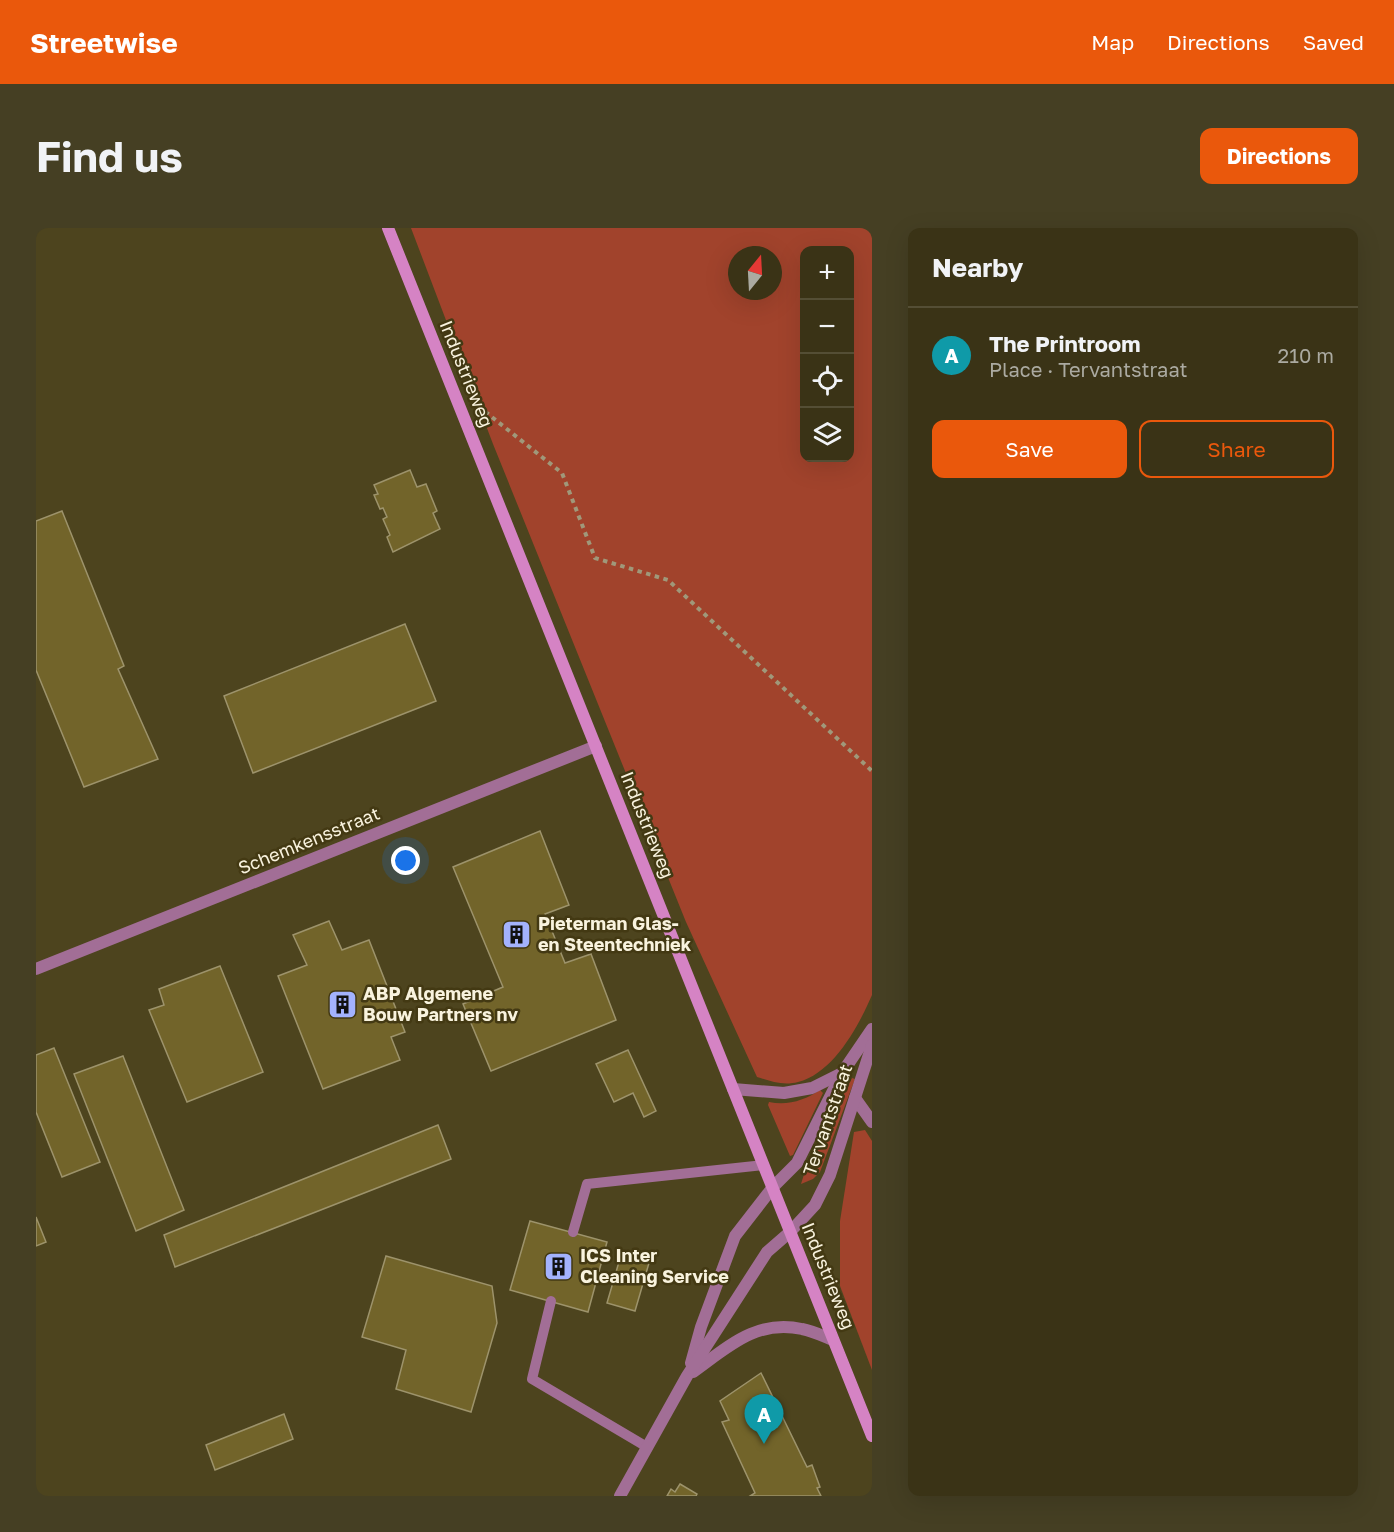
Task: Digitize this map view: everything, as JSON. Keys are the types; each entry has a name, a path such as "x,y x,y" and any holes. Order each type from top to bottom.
{"main road":[{"name":"Industrieweg","path":"388,228 872,1436"}],"street":[{"name":"Schemkensstraat","path":"36,969 596,746"},
{"name":"Tervantstraat","path":"687,1376 701,1328 735,1236 773,1188 797,1163 842,1073 872,1029"},
{"name":"Tervantstraat","path":"620,1496 687,1376 767,1252 790,1232 815,1205 830,1175 872,1046"},
{"name":"Tervantstraat","path":"733,1089 784,1093 812,1088 842,1073"},
{"path":"855,1098 872,1122"},
{"name":"Tervantstraat","path":"687,1376 741,1338 771,1326 802,1329 833,1340"}],"lane":[{"path":"573,1232 587,1184 764,1165"},
{"path":"551,1302 532,1379 647,1447"}],"path":[{"path":"451,385 562,473 595,558 668,579 872,771"}],"shaded area":[{"path":"411,228 872,228 872,995 860,1020 834,1058 811,1077 798,1082 777,1083 757,1077 686,922 493,444"},
{"path":"852,1078 855,1079 820,1172 813,1179 801,1184 806,1168"},
{"path":"820,1090 823,1093 793,1155 790,1156 768,1105 769,1102 796,1101"},
{"path":"865,1130 872,1141 872,1370 840,1286 840,1221 854,1132"}],"building":[{"path":"410,470 417,487 426,484 437,511 433,513 440,529 393,552 387,537 390,535 383,519 387,517 383,508 380,509 374,495 378,494 374,485"},
{"path":"62,511 124,666 118,669 158,759 84,787 36,670 36,521"},
{"path":"405,624 436,701 253,773 224,696"},
{"name":"Pieterman Glas- en Steentechniek","path":"540,831 569,905 545,914 565,963 591,954 616,1020 491,1071 463,1004 503,987 453,867"},
{"name":"ABP Algemene Bouw Partners nv","path":"329,921 342,950 369,940 405,1032 391,1037 400,1060 323,1089 278,976 307,965 293,935"},
{"path":"220,966 263,1072 187,1102 149,1010 164,1005 159,989"},
{"path":"54,1048 100,1162 62,1177 36,1112 36,1055"},
{"path":"628,1050 656,1111 644,1117 633,1093 614,1102 596,1064"},
{"path":"123,1056 184,1210 136,1231 74,1074"},
{"path":"438,1125 451,1159 175,1267 164,1235"},
{"path":"36,1217 46,1242 36,1246"},
{"name":"ICS Inter Cleaning Service","path":"530,1221 607,1242 588,1312 510,1290"},
{"path":"621,1255 649,1263 635,1311 607,1303"},
{"path":"386,1256 492,1286 497,1323 471,1412 396,1389 406,1350 362,1337"},
{"path":"761,1373 807,1467 812,1465 821,1496 750,1496 755,1493 722,1422 729,1420 720,1401"},
{"path":"284,1414 293,1439 215,1470 206,1445"},
{"path":"680,1484 697,1494 696,1496 667,1496 671,1489 675,1492"}],"place":[{"name":"Pieterman Glas- en Steentechniek","path":"517,934"},
{"name":"ABP Algemene Bouw Partners nv","path":"342,1004"},
{"name":"ICS Inter Cleaning Service","path":"559,1266"},
{"name":"The Printroom","path":"764,1444"}]}
